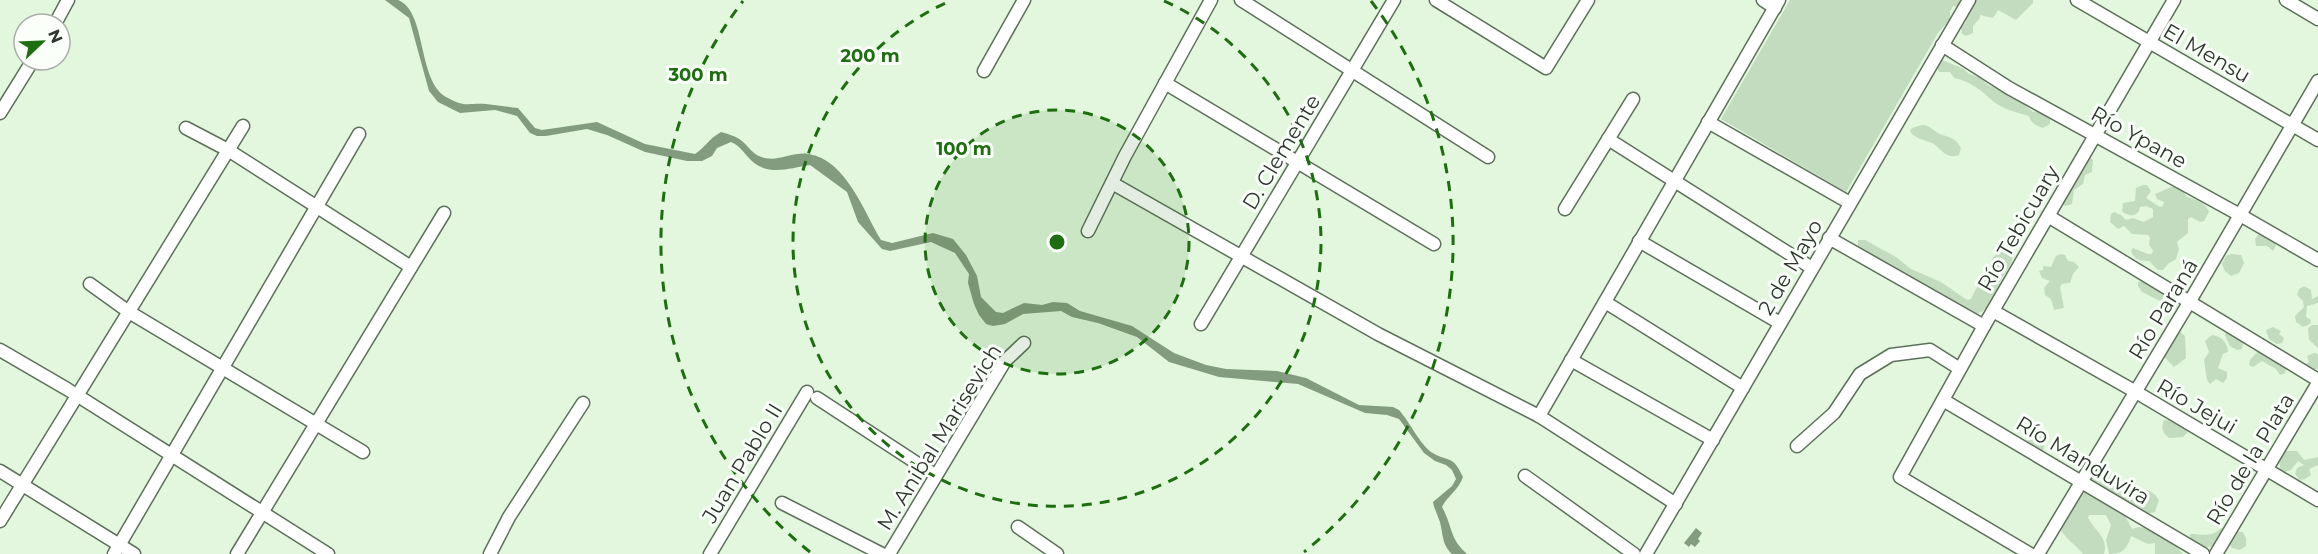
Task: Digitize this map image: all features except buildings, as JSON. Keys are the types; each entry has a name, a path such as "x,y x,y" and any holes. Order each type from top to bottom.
{"street":[{"path":"984,71 1024,0"},
{"path":"1088,231 1211,0"},
{"path":"1240,0 1488,157"},
{"name":"D. Clemente","path":"1201,324 1394,0"},
{"path":"1436,0 1546,68 1588,0"},
{"path":"1539,416 1673,180 1777,4 1762,0"},
{"name":"2 de Mayo","path":"1646,554 1968,0"},
{"name":"El Mensu","path":"2077,0 2318,140"},
{"name":"Río Tebicuary","path":"2030,554 1900,477 1984,326 2174,0"},
{"path":"2286,0 2318,19"},
{"name":"Río Ypane","path":"1942,45 1994,79 2318,260"},
{"path":"0,113 26,72"},
{"name":"Río Paraná","path":"2038,554 2190,302 2318,81"},
{"path":"1165,83 1434,244"},
{"path":"1565,209 1632,99"},
{"path":"1708,122 1850,203"},
{"path":"0,521 243,126"},
{"path":"186,128 228,150 411,267"},
{"path":"117,549 359,134"},
{"path":"1608,139 1812,268"},
{"path":"1112,183 1378,334 1539,416 1676,504"},
{"path":"237,554 444,213"},
{"path":"2048,216 2318,382"},
{"path":"1829,238 1984,326"},
{"path":"1639,241 1780,323"},
{"path":"90,284 129,312 363,452"},
{"path":"1605,302 1743,388"},
{"name":"Río Jejui","path":"1993,311 2136,392 2318,500"},
{"name":"M. Anibal Marisevich","path":"890,554 1005,360 1024,343"},
{"path":"0,350 328,554"},
{"path":"1797,446 1834,413 1860,374 1892,355 1929,350 1960,369"},
{"path":"1571,360 1713,440"},
{"name":"Río de la Plata","path":"2216,554 2318,382"},
{"name":"Juan Pablo II","path":"710,554 812,395 935,476"},
{"name":"Río Manduvira","path":"1943,400 2203,554"},
{"path":"490,554 509,517 583,403"},
{"path":"0,471 117,549 134,554"},
{"path":"1525,476 1634,554"},
{"path":"782,503 882,554"},
{"path":"1018,526 1057,554"}],"shaded area":[{"path":"385,0 398,0 407,7 414,17 430,76 446,97 458,103 518,108 535,128 542,130 597,122 645,144 695,154 721,132 732,135 754,153 765,158 809,154 822,158 844,176 881,240 892,243 933,233 953,239 966,255 977,276 981,297 996,312 1003,313 1024,303 1042,305 1053,302 1067,303 1080,311 1132,326 1174,353 1206,365 1226,369 1277,371 1306,378 1359,405 1393,407 1399,410 1427,448 1453,461 1463,477 1442,507 1457,543 1467,554 1452,554 1448,550 1434,508 1433,502 1452,486 1456,479 1452,470 1424,453 1399,419 1387,415 1365,413 1298,384 1219,377 1169,362 1137,337 1098,323 1072,317 1061,311 1023,314 1005,324 993,326 986,324 974,304 968,283 969,274 955,253 931,242 890,251 882,249 858,222 847,192 810,165 780,170 766,169 753,162 731,142 717,148 712,156 702,161 687,161 645,152 587,129 537,136 530,133 517,116 495,110 460,113 438,102 429,91 409,18"},
{"path":"1790,0 1965,0 1959,7 1953,6 1950,19 1938,33 1846,192 1721,119"},
{"path":"1975,0 2033,0 2033,3 2016,20 1998,10 1993,18 1980,15 1973,26 1973,33 1966,36 1962,34 1961,27 1966,22 1966,15 1972,10 1972,3"},
{"path":"1940,59 1964,69 1988,85 2013,95 2033,112 2040,110 2050,116 2050,124 2043,128 2038,126 2029,116 1998,104 1965,81 1954,78 1950,72 1939,72 1937,66"},
{"path":"1922,125 1959,144 1961,148 1959,155 1948,155 1934,144 1912,134 1910,131 1912,128"},
{"path":"2087,155 2093,160 2092,172 2085,175 2083,184 2074,190 2072,204 2065,206 2060,204"},
{"path":"2147,185 2151,191 2146,198 2160,207 2164,202 2157,199 2155,194 2174,186 2182,190 2187,197 2203,204 2209,212 2204,221 2200,222 2191,217 2188,219 2188,233 2177,242 2179,249 2176,259 2163,270 2158,270 2149,261 2136,258 2132,254 2133,248 2152,254 2153,250 2149,245 2148,235 2132,234 2124,226 2118,229 2110,222 2111,214 2114,212 2126,220 2133,218 2144,222 2153,217 2153,209 2146,206 2140,207 2139,211 2133,215 2122,211 2123,203 2135,201 2136,188"},
{"path":"2261,231 2274,240 2276,246 2273,251 2267,246 2256,246 2255,239"},
{"path":"1858,240 1865,240 1896,257 1911,269 1941,282 1967,300 1971,299 1977,287 1984,281 1991,269 1992,259 2004,245 2007,245 2013,255 2011,264 1992,301 1976,314 1864,253 1858,247"},
{"path":"2065,255 2068,261 2074,262 2079,267 2070,283 2062,284 2060,287 2064,308 2054,310 2051,299 2045,295 2044,288 2050,281 2042,278 2039,271 2043,270 2043,266 2051,267 2056,256"},
{"path":"2241,255 2244,263 2239,273 2231,276 2222,264 2226,256"},
{"path":"2149,280 2155,290 2166,293 2178,306 2176,309 2142,292 2138,282"},
{"path":"2304,286 2311,290 2312,299 2318,296 2318,303 2307,306 2306,317 2311,320 2310,324 2303,327 2296,322 2295,316 2304,307 2303,301 2297,295 2299,289"},
{"path":"2318,325 2318,348 2309,340 2308,328"},
{"path":"2273,327 2281,331 2279,334 2284,338 2282,343 2277,344 2269,339 2266,330"},
{"path":"2179,331 2185,336 2186,358 2174,367 2163,356 2173,336"},
{"path":"2226,331 2241,337 2242,349 2237,350 2230,346 2225,335"},
{"path":"2212,335 2223,341 2228,349 2228,352 2223,354 2218,368 2227,372 2227,378 2223,383 2216,379 2210,384 2207,380 2204,360 2209,352 2205,341"},
{"path":"2259,350 2286,367 2285,373 2280,375 2276,369 2262,361 2253,367 2249,365 2250,360"},
{"path":"2318,354 2318,369 2308,369 2307,356"},
{"path":"2164,420 2181,424 2188,432 2183,437 2169,438 2163,430"},
{"path":"2034,436 2035,438 2042,436 2045,439 2043,453 2025,442"},
{"path":"2285,451 2297,451 2304,460 2318,457 2318,465 2309,469 2311,475 2305,479 2300,480 2295,474 2297,468 2304,465 2298,461 2291,470 2281,473 2278,455"},
{"path":"2098,464 2111,470 2112,477 2120,480 2127,498 2134,497 2141,489 2155,495 2159,500 2155,512 2146,514 2135,506 2124,514 2132,529 2139,527 2153,530 2167,538 2183,554 2155,554 2155,543 2148,544 2131,536 2124,550 2109,554 2106,540 2111,525 2106,515 2089,515 2088,518 2105,543 2104,554 2083,554 2065,536 2060,529 2081,492 2103,493 2092,478 2110,487 2113,485 2109,479 2094,472 2093,469"},
{"path":"1696,528 1702,533 1698,539 1700,541 1695,547 1691,544 1689,547 1684,543"},
{"path":"2221,528 2243,532 2246,546 2240,550 2232,548 2228,541 2209,547 2195,547 2190,541 2190,534 2210,534"}]}
